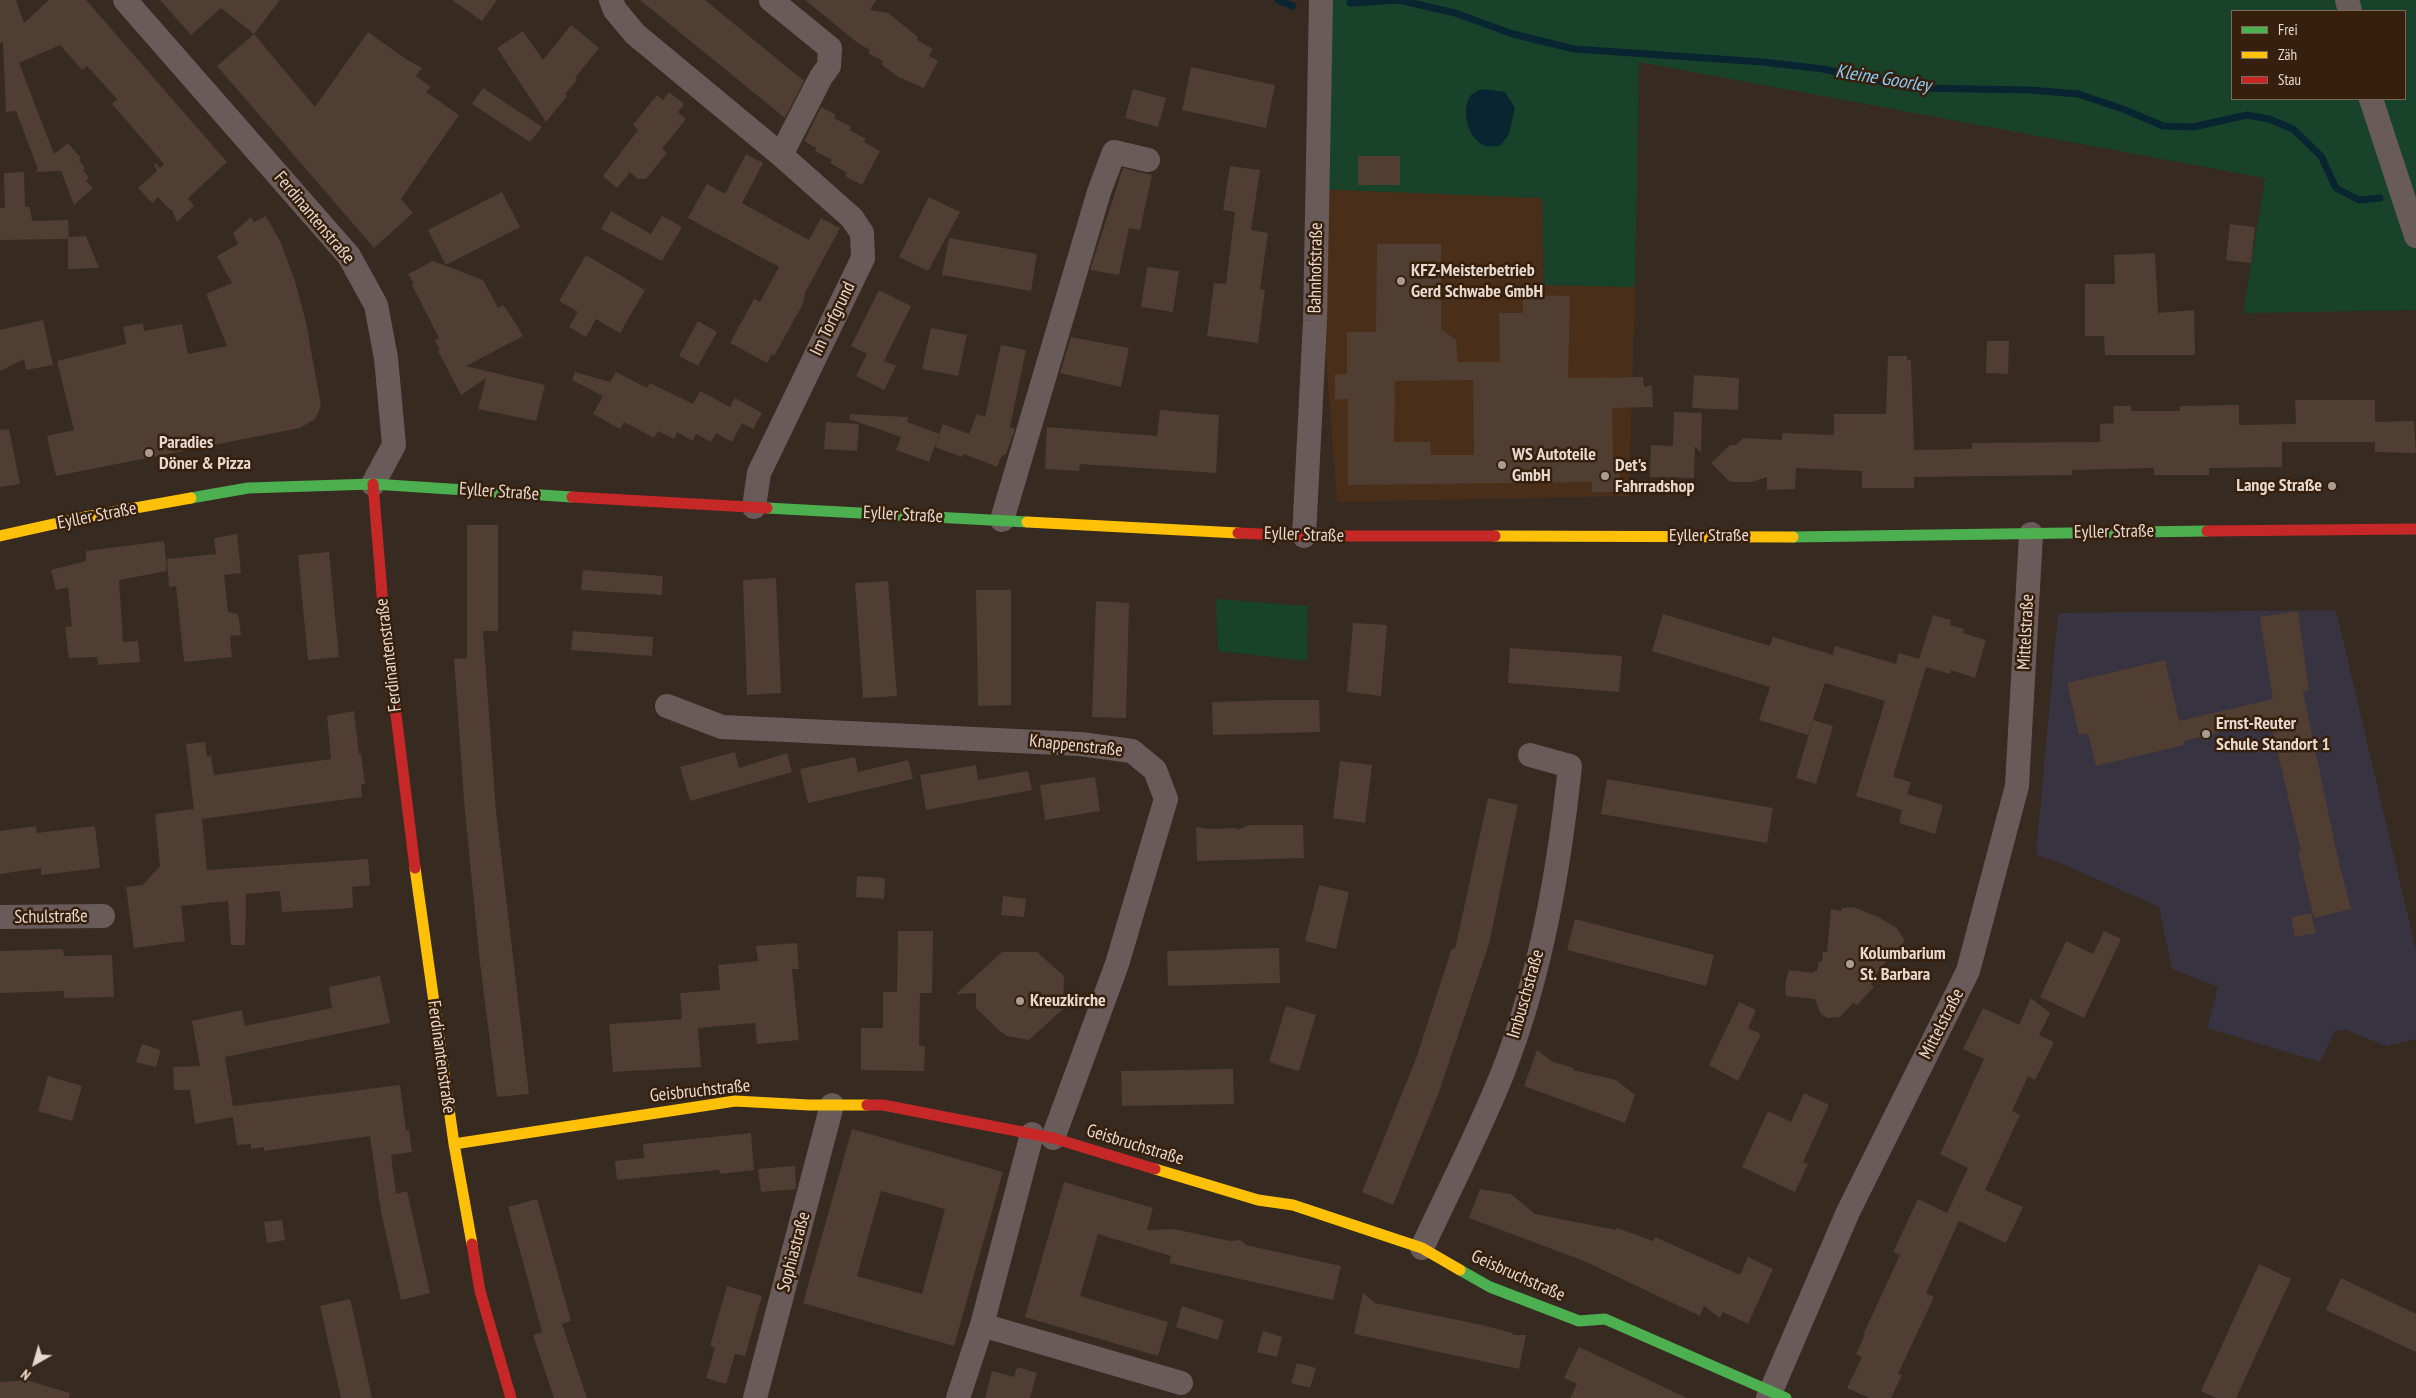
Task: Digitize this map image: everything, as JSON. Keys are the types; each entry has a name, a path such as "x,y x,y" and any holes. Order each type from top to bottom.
{"main road":[{"name":"Eyller Straße","path":"0,536 85,517 248,488 373,484 754,507 1304,536 1688,537 2031,534 2254,529 2416,529"},
{"name":"Ferdinantenstraße","path":"373,484 384,618 418,896 454,1144 480,1291 511,1398"},
{"name":"Geisbruchstraße","path":"454,1144 735,1101 883,1106 1042,1136 1258,1200 1292,1205 1422,1248 1490,1287 1579,1321 1605,1319 1775,1396"}],"street":[{"name":"Ferdinantenstraße","path":"125,0 349,256 370,292 376,305 386,358 394,445 373,484"},
{"path":"771,0 830,48 829,66 821,77 781,155"},
{"name":"Bahnhofstraße","path":"1304,536 1315,321 1321,0"},
{"name":"Im Torfgrund","path":"617,4 634,34 781,155 852,218 862,233 863,258 759,473 754,507"},
{"path":"2371,100 2416,236"},
{"path":"1002,520 1096,202 1114,152 1148,160"},
{"name":"Mittelstraße","path":"1775,1396 1848,1212 1968,971 2017,786 2031,534"},
{"name":"Knappenstraße","path":"667,706 722,727 1080,744 1132,751 1154,770 1166,799 1117,964 1042,1136"},
{"name":"Imbuschstraße","path":"1422,1248 1502,1072 1532,984 1561,849 1570,766 1530,755"},
{"name":"Schulstraße","path":"0,917 103,916"},
{"name":"Sophiastraße","path":"755,1398 832,1105"},
{"path":"958,1398 1042,1136"},
{"path":"982,1326 1181,1383"}],"shaded area":[{"path":"1317,189 1542,198 1544,285 1635,287 1629,496 1337,502 1316,228"},
{"name":"Ernst-Reuter Schule Standort 1","path":"2336,610 2416,951 2416,1039 2386,1046 2346,1030 2335,1031 2320,1062 2207,1028 2218,987 2172,969 2159,907 2056,861 2036,855 2058,613"}],"green space":[{"path":"1321,0 2416,0 2416,310 2243,313 2265,178 1639,62 1635,287 1544,285 1542,198 1317,189"},
{"path":"1216,599 1308,606 1307,661 1218,651"}],"water":[{"path":"1481,89 1505,92 1515,108 1509,134 1500,146 1489,146 1480,143 1468,125 1466,109 1468,101 1471,95"}],"building":[{"path":"0,0 16,0 24,23 49,0 86,0 227,162 188,198 194,206 177,222 172,210 158,197 152,203 138,188 157,171 154,165 156,163 160,168 164,164 112,104 117,99 87,66 82,70 60,45 19,63 54,154 68,143 81,158 79,160 85,168 83,170 89,178 86,181 93,188 74,205 61,171 35,172 38,169 16,111 6,112 3,42 0,43"},
{"path":"160,0 280,0 254,34 221,8 191,35"},
{"path":"452,0 497,0 482,21"},
{"path":"640,0 705,0 804,81 785,118"},
{"path":"805,0 876,0 870,10 888,13 918,37 917,40 933,49 929,56 938,61 924,88 898,77 881,64 883,61 868,53 870,50 859,44"},
{"path":"571,25 599,48 575,78 577,80 565,94 567,96 546,122 497,48 523,31 543,60"},
{"path":"368,32 422,68 416,76 431,87 426,92 459,115 401,199 413,213 374,248 217,66 254,34 315,107"},
{"path":"1191,67 1275,85 1266,128 1182,110"},
{"path":"483,88 542,127 530,142 472,104"},
{"path":"1133,89 1166,98 1158,127 1125,118"},
{"path":"669,92 684,104 678,112 686,119 662,149 667,153 646,179 638,179 630,172 617,188 603,176 638,130 633,125 657,95 663,100"},
{"path":"821,107 836,115 834,118 851,127 849,130 866,139 864,142 880,151 862,185 845,176 847,173 830,163 832,160 815,151 816,148 804,141"},
{"path":"746,154 763,163 742,203 809,240 821,218 840,228 805,293 803,304 774,356 772,354 767,363 730,343 754,299 760,302 779,267 688,218 707,184 725,194"},
{"path":"1358,156 1400,156 1400,185 1358,185"},
{"path":"1230,166 1260,170 1251,230 1268,233 1260,289 1265,290 1258,343 1207,336 1214,283 1226,284 1235,212 1223,210"},
{"path":"1123,168 1152,175 1140,230 1129,228 1119,275 1090,270"},
{"path":"24,172 25,207 30,207 32,221 68,220 69,237 86,236 99,268 68,269 68,239 0,240 0,208 5,208 4,173"},
{"path":"502,192 520,227 446,265 428,230"},
{"path":"929,197 960,212 928,271 899,257"},
{"path":"611,211 651,234 662,216 682,227 662,261 601,229"},
{"path":"266,216 281,243 295,281 306,322 321,406 315,419 300,428 56,476 47,436 74,430 57,361 126,344 123,327 143,323 144,331 182,324 188,354 227,346 206,294 232,283 217,256 238,244 233,233 251,217 254,222"},
{"path":"2230,224 2255,227 2251,263 2226,260"},
{"path":"949,238 1037,254 1031,291 942,275"},
{"path":"1377,244 1441,244 1441,329 1456,340 1458,362 1500,362 1499,313 1523,313 1523,295 1570,296 1568,378 1643,377 1644,387 1652,385 1653,407 1612,408 1613,460 1619,460 1620,492 1592,492 1592,482 1348,485 1348,399 1335,400 1335,374 1347,374 1347,332 1376,332","holes":["1473,380 1474,455 1431,455 1430,442 1394,442 1395,381"]},
{"path":"2155,253 2158,313 2194,310 2195,355 2105,355 2104,336 2085,336 2085,284 2115,284 2114,255"},
{"path":"586,255 645,290 620,333 596,319 586,337 569,327 578,312 559,301"},
{"path":"433,261 483,280 498,308 503,305 511,316 523,336 466,366 545,385 536,421 478,409 486,378 461,395 438,351 440,350 435,340 439,338 408,274"},
{"path":"1147,267 1179,271 1173,312 1141,307"},
{"path":"879,290 911,306 884,361 896,366 884,390 856,376 867,354 851,346"},
{"path":"43,320 53,365 26,370 24,359 0,371 0,330"},
{"path":"698,321 717,332 698,366 679,356"},
{"path":"931,328 967,335 958,376 922,369"},
{"path":"1071,337 1129,348 1121,387 1060,373"},
{"path":"1987,341 2009,341 2008,374 1986,373"},
{"path":"1001,345 1026,350 1010,427 1015,429 1006,454 1001,457 997,467 964,454 962,457 935,447 943,424 969,434 977,414 985,417"},
{"path":"1888,356 1907,356 1907,360 1911,360 1914,450 1972,449 1972,443 2100,442 2100,424 2114,423 2113,406 2131,406 2131,411 2180,411 2180,406 2239,405 2239,425 2296,424 2295,400 2375,400 2375,422 2414,421 2416,453 2375,452 2375,442 2282,442 2282,467 2209,468 2209,475 2154,475 2154,468 2072,470 2072,475 1914,477 1914,488 1862,488 1862,471 1796,468 1795,489 1767,490 1767,477 1752,482 1730,482 1711,463 1730,445 1736,445 1743,438 1782,440 1782,433 1834,435 1834,414 1886,414"},
{"path":"575,372 610,382 616,372 647,388 650,383 693,404 700,391 730,407 735,398 762,413 753,429 742,423 732,442 716,433 711,442 696,434 693,441 677,432 674,439 658,431 654,438 624,422 620,429 593,414 603,396 572,380"},
{"path":"1694,375 1739,378 1738,410 1692,408"},
{"path":"1160,410 1219,415 1216,473 1080,464 1079,471 1045,469 1047,427 1157,436"},
{"path":"1674,412 1702,413 1701,453 1695,446 1694,478 1650,477 1651,445 1673,446"},
{"path":"850,414 908,417 907,422 939,434 929,462 896,450 901,437 849,419"},
{"path":"826,422 859,424 857,451 824,449"},
{"path":"9,429 20,484 0,487 0,430"},
{"path":"467,525 498,525 498,631 483,631 496,811 529,1094 497,1097 480,963 464,801 454,659 467,658"},
{"path":"237,534 241,573 224,575 228,612 238,614 241,635 230,636 232,657 184,662 176,586 169,587 167,559 216,554 214,538"},
{"path":"164,541 167,571 119,580 123,642 138,641 140,662 98,665 97,657 69,658 65,627 72,626 68,587 56,590 51,570 86,561 86,551"},
{"path":"329,552 339,657 308,660 298,555"},
{"path":"583,570 663,576 662,595 581,590"},
{"path":"776,578 781,693 747,695 743,580"},
{"path":"888,581 897,696 863,698 855,583"},
{"path":"976,590 1011,590 1011,705 978,706"},
{"path":"1096,601 1129,603 1126,718 1092,717"},
{"path":"2298,611 2309,690 2303,692 2338,858 2351,909 2314,918 2298,852 2301,851 2270,720 2184,741 2184,745 2096,766 2088,733 2079,735 2067,683 2165,660 2179,721 2273,699 2260,617"},
{"path":"1663,614 1770,646 1773,637 1833,655 1835,646 1896,664 1899,653 1919,659 1933,615 1951,620 1950,625 1964,629 1963,633 1986,640 1975,678 1951,670 1950,674 1926,667 1893,777 1911,782 1907,794 1943,805 1935,834 1899,823 1902,810 1856,796 1885,701 1825,683 1808,735 1759,720 1770,687 1652,651"},
{"path":"1353,623 1387,625 1381,696 1347,692"},
{"path":"573,631 653,637 652,656 571,650"},
{"path":"1510,648 1622,656 1619,692 1508,683"},
{"path":"1319,700 1320,732 1213,735 1212,702"},
{"path":"354,711 365,784 361,784 362,797 202,819 207,870 368,859 370,885 352,887 353,908 282,912 280,891 246,894 245,945 231,945 228,901 181,906 185,941 134,948 126,887 143,885 160,866 155,814 194,809 186,744 205,742 207,757 211,756 214,775 331,759 327,716"},
{"path":"1813,720 1833,726 1816,784 1796,778"},
{"path":"735,752 739,768 787,753 792,772 690,801 680,767"},
{"path":"855,757 858,772 908,760 913,779 808,803 800,769"},
{"path":"1340,761 1372,765 1365,823 1333,818"},
{"path":"976,765 978,780 1028,771 1032,790 926,810 920,775"},
{"path":"1095,777 1100,811 1045,820 1040,785"},
{"path":"1607,779 1773,808 1767,843 1601,814"},
{"path":"1488,798 1518,805 1489,944 1439,1092 1393,1205 1362,1192 1416,1059 1452,948 1455,949"},
{"path":"1250,825 1303,825 1304,858 1197,861 1196,827 1209,829 1237,828 1237,830"},
{"path":"36,826 37,833 95,826 100,868 41,875 41,868 0,874 0,831"},
{"path":"857,876 885,878 884,899 856,897"},
{"path":"1319,885 1349,892 1336,949 1305,941"},
{"path":"1003,896 1026,899 1024,917 1001,915"},
{"name":"Kolumbarium St. Barbara","path":"1853,907 1878,917 1897,928 1905,941 1881,967 1876,975 1878,977 1871,984 1874,987 1857,1005 1853,1003 1840,1017 1827,1018 1821,1014 1815,999 1786,996 1785,984 1789,970 1814,973 1814,971 1817,971 1819,961 1822,962 1823,952 1827,952 1831,909 1841,911 1842,908"},
{"path":"2311,913 2316,933 2295,937 2291,917"},
{"path":"1575,919 1714,955 1706,986 1567,950"},
{"path":"898,931 933,931 932,993 920,993 919,1046 925,1046 924,1071 861,1070 861,1028 883,1028 883,992 897,992"},
{"path":"2104,931 2121,939 2084,1018 2040,997 2066,941 2093,954"},
{"path":"797,943 799,969 792,969 799,1040 757,1044 755,1023 698,1028 701,1067 613,1072 609,1024 682,1019 680,993 720,990 718,965 758,961 756,946"},
{"path":"1279,948 1280,983 1168,986 1167,951"},
{"path":"63,949 64,956 112,955 114,997 64,998 64,991 0,993 0,951"},
{"name":"Kreuzkirche","path":"1002,952 1037,952 1064,976 1063,1009 1029,1040 1007,1036 1001,1032 976,1008 976,993 956,994"},
{"path":"380,976 390,1023 225,1057 233,1106 400,1085 406,1130 409,1130 412,1152 391,1155 396,1194 407,1191 430,1293 401,1300 381,1212 370,1136 264,1151 264,1147 251,1149 251,1144 237,1145 233,1117 195,1124 190,1090 174,1090 173,1067 200,1066 192,1021 242,1010 245,1026 332,1008 329,987"},
{"path":"2031,998 2050,1013 2039,1035 2054,1042 2035,1080 2028,1076 2012,1111 2020,1115 1985,1190 2023,1207 2006,1243 1959,1221 1926,1293 1934,1297 1898,1374 1902,1375 1891,1398 1869,1398 1847,1388 1862,1357 1856,1354 1865,1335 1863,1335 1900,1255 1893,1252 1918,1199 1947,1213 1968,1168 1940,1154 1984,1059 1963,1049 1983,1008 2019,1025"},
{"path":"1739,1002 1756,1010 1748,1028 1761,1034 1738,1081 1709,1065"},
{"path":"1286,1006 1316,1015 1299,1071 1269,1062"},
{"path":"142,1044 161,1050 156,1067 136,1062"},
{"path":"1537,1050 1553,1062 1574,1068 1573,1070 1616,1080 1635,1095 1625,1123 1524,1086"},
{"path":"1233,1069 1234,1104 1122,1106 1121,1071"},
{"path":"48,1076 82,1086 72,1121 38,1111"},
{"path":"1804,1093 1829,1105 1803,1162 1808,1164 1795,1192 1742,1167 1768,1111 1791,1122"},
{"path":"852,1129 1003,1172 954,1346 803,1303","holes":["881,1191 945,1209 922,1294 857,1276"]},
{"path":"751,1133 754,1170 720,1174 719,1170 617,1180 615,1161 644,1158 643,1144"},
{"path":"795,1166 796,1189 761,1192 758,1169"},
{"path":"1064,1182 1153,1208 1147,1230 1174,1229 1230,1241 1240,1240 1246,1245 1341,1266 1333,1300 1169,1263 1171,1256 1098,1234 1080,1296 1168,1322 1158,1356 1025,1317"},
{"path":"1480,1189 1511,1194 1535,1214 1616,1230 1617,1228 1653,1241 1655,1237 1740,1275 1748,1257 1773,1269 1748,1324 1723,1312 1720,1318 1704,1306 1700,1316 1584,1261 1469,1218"},
{"path":"537,1199 571,1321 562,1324 587,1398 554,1398 533,1335 542,1332 508,1207"},
{"path":"282,1220 285,1240 267,1243 264,1222"},
{"path":"2259,1264 2291,1279 2236,1398 2216,1398 2201,1391"},
{"path":"2341,1278 2416,1314 2416,1352 2326,1310"},
{"path":"727,1286 762,1296 745,1356 735,1354 726,1384 706,1378 715,1348 710,1346"},
{"path":"1363,1293 1375,1303 1482,1325 1513,1333 1513,1335 1526,1335 1519,1369 1354,1334"},
{"path":"350,1299 372,1398 341,1398 320,1306"},
{"path":"1182,1306 1224,1320 1218,1340 1176,1327"},
{"path":"1263,1331 1282,1337 1277,1357 1257,1352"},
{"path":"1579,1347 1687,1398 1570,1398 1577,1384 1564,1378"},
{"path":"1297,1363 1316,1368 1310,1388 1291,1383"},
{"path":"1017,1367 1037,1373 1030,1398 985,1398 992,1371 1014,1377"},
{"path":"26,1380 70,1393 69,1398 0,1398 0,1382"}],"waterway":[{"name":"Kleine Goorley","path":"1278,0 1293,6"},
{"name":"Kleine Goorley","path":"1350,3 1399,0 1455,13 1513,34 1574,49 1763,62 1823,69 1912,88 2030,90 2078,94 2123,109 2163,126 2193,127 2247,115 2269,119 2293,129 2321,156 2336,188 2359,200 2380,198"}],"traffic: fast":[{"path":"191,498 248,488 373,484 572,497"},
{"path":"767,508 1027,522"},
{"path":"1793,537 2207,531"},
{"path":"1460,1270 1490,1287 1579,1321 1605,1319 1786,1398"}],"traffic: slow":[{"path":"0,536 85,517 191,498"},
{"path":"1027,522 1238,533"},
{"path":"1495,536 1793,537"},
{"path":"415,868 454,1144 472,1244"},
{"path":"454,1144 735,1101 809,1105 867,1105"},
{"path":"1155,1169 1258,1200 1293,1205 1422,1248 1460,1270"}],"traffic: jam":[{"path":"373,484 384,618 415,868"},
{"path":"572,497 767,508"},
{"path":"2207,531 2416,529"},
{"path":"1238,533 1304,536 1495,536"},
{"path":"867,1105 883,1105 1053,1138 1155,1169"},
{"path":"472,1244 480,1291 511,1398"}],"place":[{"name":"KFZ-Meisterbetrieb Gerd Schwabe GmbH","path":"1401,281"},
{"name":"Paradies Döner & Pizza","path":"149,453"},
{"name":"WS Autoteile GmbH","path":"1502,465"},
{"name":"Det's Fahrradshop","path":"1605,476"},
{"name":"Lange Straße","path":"2332,486"},
{"name":"Ernst-Reuter Schule Standort 1","path":"2206,734"},
{"name":"Kolumbarium St. Barbara","path":"1850,964"},
{"name":"Kreuzkirche","path":"1020,1001"}]}
